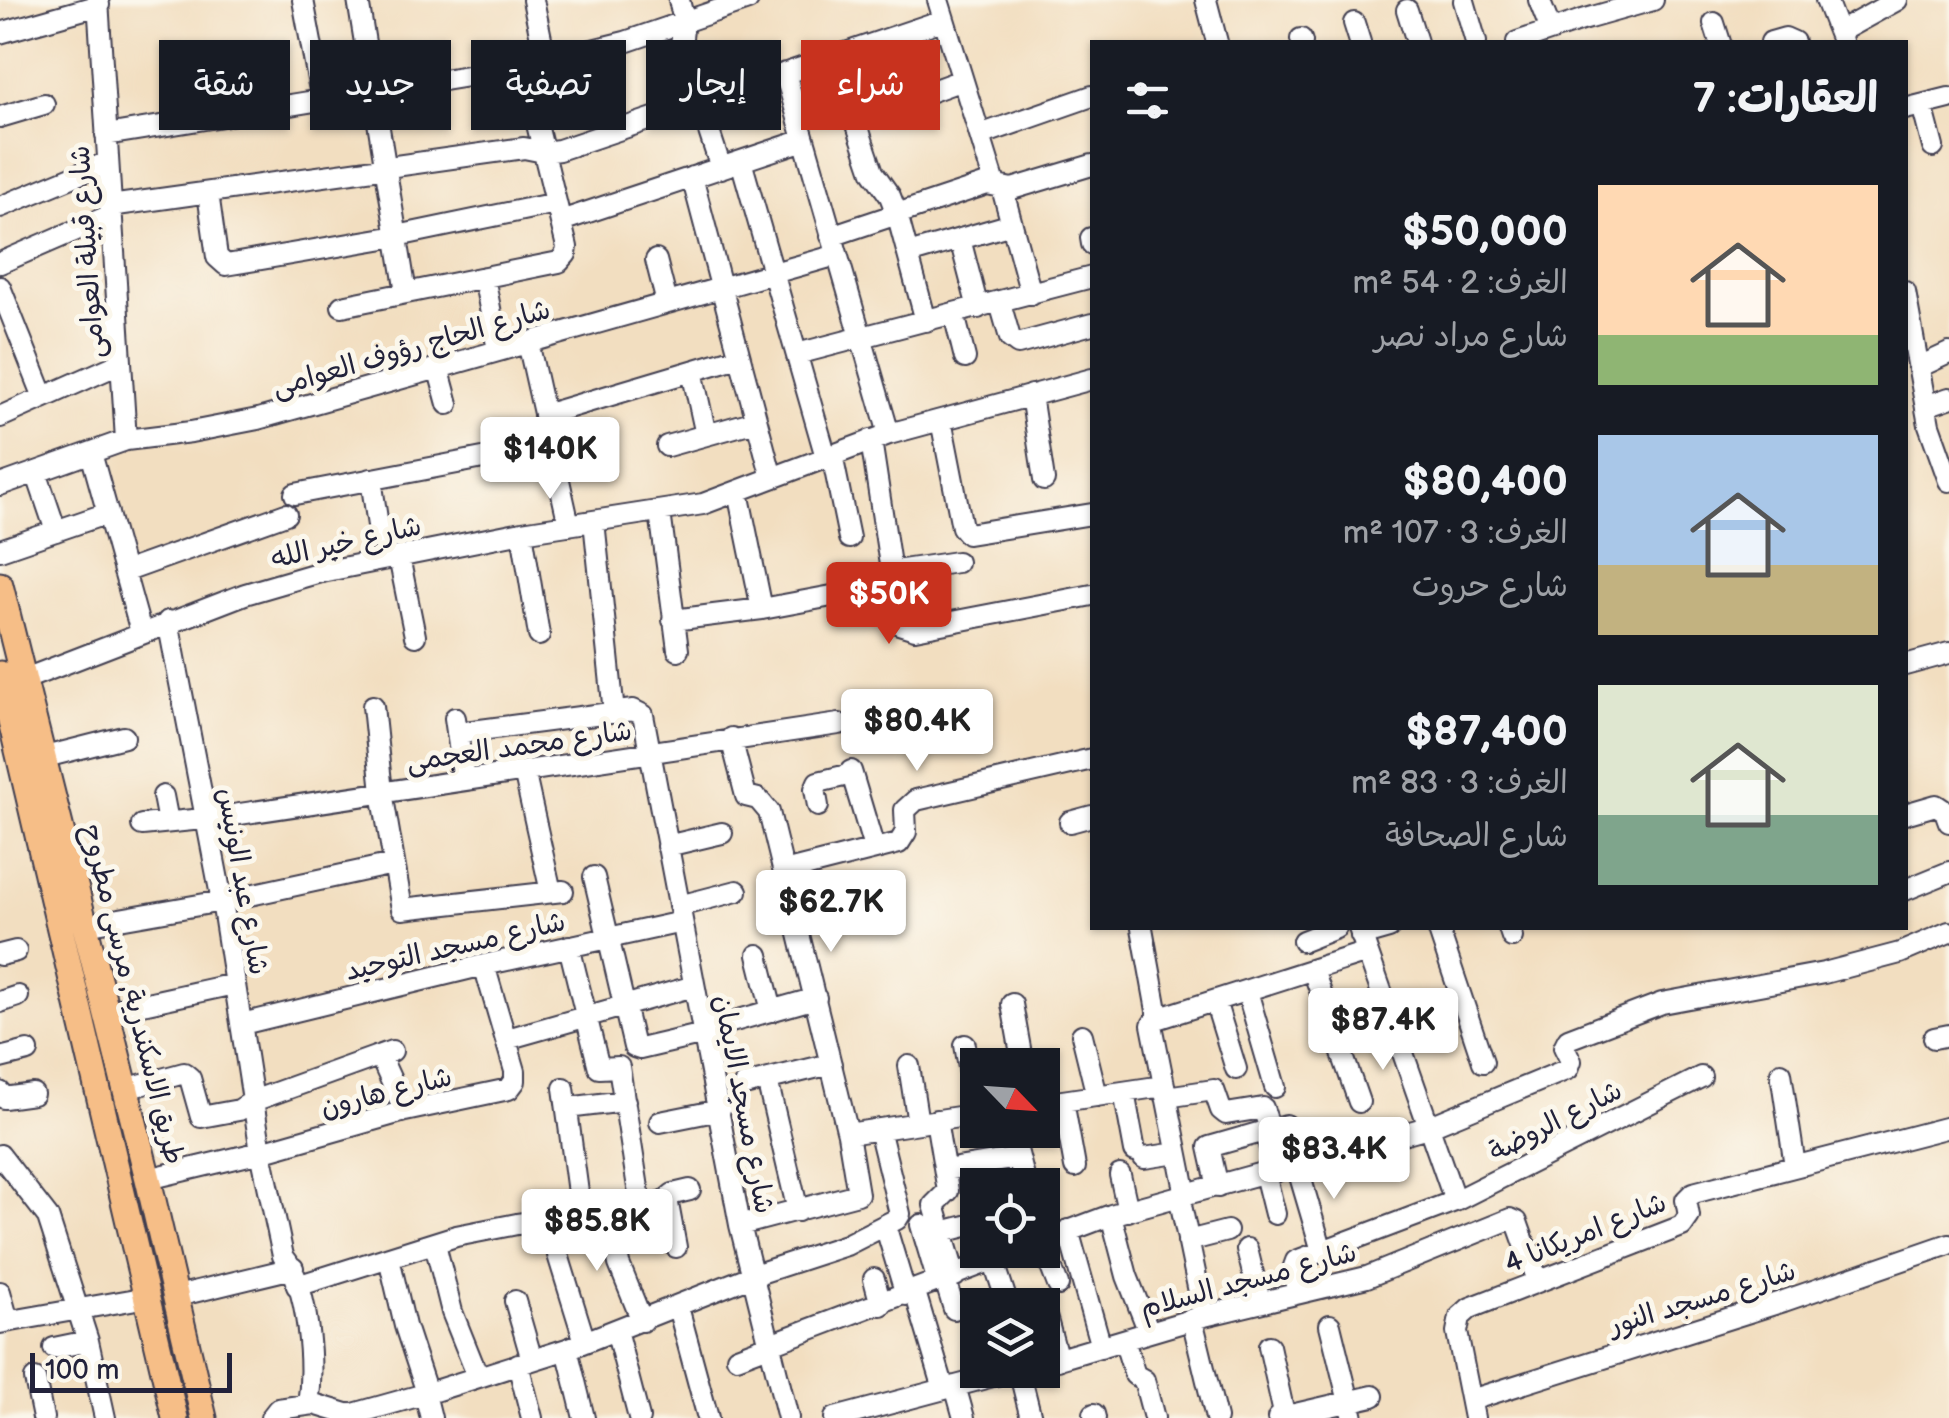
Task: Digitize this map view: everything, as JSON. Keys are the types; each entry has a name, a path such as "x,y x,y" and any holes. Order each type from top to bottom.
{"main road":[{"name":"طريق الاسكندرية, مرسى مطروح","path":"0,585 12,676 175,1418"},
{"name":"طريق الاسكندرية, مرسى مطروح","path":"12,676 45,758 204,1418"}],"street":[{"path":"303,0 310,40"},
{"path":"358,0 364,40"},
{"path":"533,0 541,40"},
{"path":"626,41 681,10 748,0"},
{"path":"1464,0 1475,40"},
{"path":"1540,0 1551,30"},
{"path":"1527,40 1654,0"},
{"path":"1826,0 1841,37 1897,0"},
{"path":"1210,1 1217,40"},
{"path":"0,33 99,2"},
{"name":"شارع قبيلة العوامى","path":"99,2 126,440"},
{"path":"681,10 681,40"},
{"path":"871,40 941,10 1012,224 1031,294"},
{"path":"1407,10 1416,40"},
{"path":"781,74 801,67"},
{"path":"785,73 860,336 880,437 890,579 899,624 914,629 1090,595"},
{"path":"940,88 962,80"},
{"path":"980,135 1090,97"},
{"path":"1932,147 1914,107 1949,98"},
{"path":"0,117 44,104"},
{"path":"106,135 310,104"},
{"path":"0,263 110,211 524,148 560,150 646,120"},
{"path":"379,130 406,293"},
{"path":"342,306 558,262 568,251 539,130"},
{"path":"708,130 720,168"},
{"path":"858,130 872,172 890,196 897,214 926,321"},
{"path":"208,194 217,257 226,265 558,212 692,177 804,140"},
{"path":"741,161 829,456 849,538"},
{"path":"0,207 108,162"},
{"name":"شارع الحاج رؤوف العوامى","path":"0,485 126,440 258,419 774,273 897,214 999,186 1012,190 1090,166"},
{"path":"692,177 772,478"},
{"path":"908,254 1012,224"},
{"path":"960,240 978,308"},
{"path":"656,260 666,303"},
{"path":"484,277 498,350"},
{"path":"797,354 1090,277"},
{"path":"0,287 43,396"},
{"path":"1000,302 1010,338 1018,344 1090,325"},
{"path":"1908,308 1926,406 1949,481"},
{"path":"954,314 966,358"},
{"path":"528,342 568,525"},
{"path":"1919,367 1949,352"},
{"path":"544,415 739,358"},
{"path":"0,417 121,363"},
{"path":"438,367 448,404"},
{"path":"692,371 706,436"},
{"name":"شارع خير الله","path":"12,676 244,594 317,573 522,532 703,504 880,437 1090,379"},
{"path":"1031,395 1044,480"},
{"path":"1926,406 1949,398"},
{"path":"941,420 962,527 968,534 1090,514"},
{"path":"667,446 756,422"},
{"path":"295,494 551,445"},
{"path":"91,453 142,632"},
{"path":"36,472 56,530"},
{"path":"371,479 380,539"},
{"path":"738,492 762,609"},
{"path":"660,512 678,650"},
{"path":"0,550 108,513"},
{"path":"124,572 286,514"},
{"path":"594,521 614,713"},
{"path":"522,532 539,635"},
{"path":"399,557 415,636"},
{"path":"674,620 762,609 957,562"},
{"name":"شارع عبد الونيس","path":"168,621 222,901 261,1152 282,1256 295,1277 312,1361 308,1405"},
{"path":"1908,664 1949,653"},
{"path":"373,706 382,792 400,908 404,910 557,891 524,772"},
{"name":"شارع مسجد الايمان","path":"464,780 456,726 633,710 651,714 649,754 740,1225 788,1418"},
{"name":"شارع محمد العجمى","path":"142,825 839,724"},
{"path":"45,758 124,737"},
{"path":"731,738 746,796 758,799 769,812 848,1134 858,1194 740,1225"},
{"path":"784,872 901,841 906,832 905,810 916,800 1090,759"},
{"path":"818,806 818,782 851,773 874,848"},
{"path":"163,796 168,822"},
{"path":"1908,813 1936,805 1945,811 1949,822"},
{"path":"1070,822 1090,817"},
{"path":"667,846 722,833"},
{"path":"85,925 222,901 393,864"},
{"path":"1908,889 1949,872"},
{"path":"594,877 636,1049 816,998"},
{"name":"شارع مسجد التوحيد","path":"242,1024 484,964 608,938 737,891"},
{"path":"1142,930 1157,1018"},
{"path":"1303,940 1330,930"},
{"path":"1439,930 1483,1062"},
{"path":"1060,1234 1119,1213 1428,1127 1568,1069 1571,1061 1564,1042 1662,1003 1824,973 1900,953 1949,932"},
{"path":"1216,1418 1180,1205 1184,1196 1152,1025 1157,1018 1313,970 1362,938 1454,1201"},
{"path":"568,946 599,1068 620,1069 641,1207"},
{"path":"758,955 772,1010"},
{"name":"شارع هارون","path":"148,1179 405,1111 509,1090 516,1076 484,964"},
{"path":"1313,970 1358,1102"},
{"path":"106,1012 234,984"},
{"path":"508,1039 694,986"},
{"path":"1247,992 1275,1087"},
{"path":"1215,1001 1236,1069"},
{"path":"1012,1004 1020,1048"},
{"path":"1392,1025 1430,1012"},
{"path":"1082,1035 1097,1096"},
{"path":"0,1058 28,1051"},
{"path":"125,1089 184,1072 190,1078 200,1117 239,1110 252,1101 386,1053 405,1111"},
{"path":"744,1085 831,1064"},
{"path":"908,1066 945,1170 948,1194 937,1198 932,1229 954,1309"},
{"path":"1781,1073 1795,1166"},
{"name":"شارع الروضة","path":"1299,1293 1292,1266 1454,1201 1701,1077"},
{"path":"767,1080 798,1210"},
{"path":"1060,1102 1124,1092 1214,1090 1226,1114 1263,1108 1274,1128 1270,1173 1276,1214"},
{"path":"0,1092 9,1099 33,1094"},
{"path":"1124,1092 1140,1155 1177,1154"},
{"path":"581,1214 565,1098 625,1101"},
{"path":"660,1122 720,1110"},
{"path":"848,1134 960,1117"},
{"path":"1060,1123 1075,1167"},
{"name":"شارع امريكانا 4","path":"1473,1409 1458,1323 1470,1308 1682,1226 1688,1216 1686,1200 1693,1194 1949,1127"},
{"path":"1218,1187 1209,1147 1274,1128"},
{"path":"271,1418 278,1409 308,1405 324,1406 341,1416 385,1412 426,1393 576,1346 754,1275 846,1245 897,1219 900,1209 879,1129"},
{"path":"1016,1148 1021,1168"},
{"path":"0,1154 48,1217 79,1308 104,1418"},
{"path":"945,1170 1018,1158"},
{"path":"1297,1166 1322,1251"},
{"path":"1120,1175 1119,1213 1127,1276 1149,1332"},
{"path":"177,1296 388,1258 456,1236 660,1205 673,1194 690,1190"},
{"path":"666,1199 676,1247"},
{"path":"610,1211 620,1264 642,1320"},
{"path":"556,1218 558,1255 576,1346 584,1418"},
{"name":"شارع مسجد السلام","path":"1060,1359 1198,1318 1367,1277 1510,1219 1517,1222 1538,1281"},
{"path":"932,1229 960,1225"},
{"path":"885,1226 964,1418"},
{"path":"1068,1230 1101,1347"},
{"path":"1188,1241 1228,1231"},
{"path":"434,1244 452,1312 478,1377"},
{"name":"شارع مسجد النور","path":"1473,1409 1949,1244"},
{"path":"1248,1249 1260,1302"},
{"path":"388,1258 431,1418"},
{"path":"737,1357 881,1305 967,1268"},
{"path":"1051,1268 1058,1286"},
{"path":"874,1279 881,1305"},
{"path":"0,1292 4,1322 148,1297"},
{"path":"515,1301 532,1418"},
{"path":"678,1308 708,1418"},
{"path":"1330,1325 1351,1410"},
{"path":"616,1330 639,1418"},
{"path":"1124,1340 1134,1375 1144,1380 1154,1418"},
{"path":"54,1348 88,1341"},
{"path":"1269,1346 1283,1418 1351,1410 1373,1396"},
{"path":"34,1379 43,1418"},
{"path":"835,1418 889,1411 960,1384"},
{"path":"1023,1388 1031,1418"}]}
